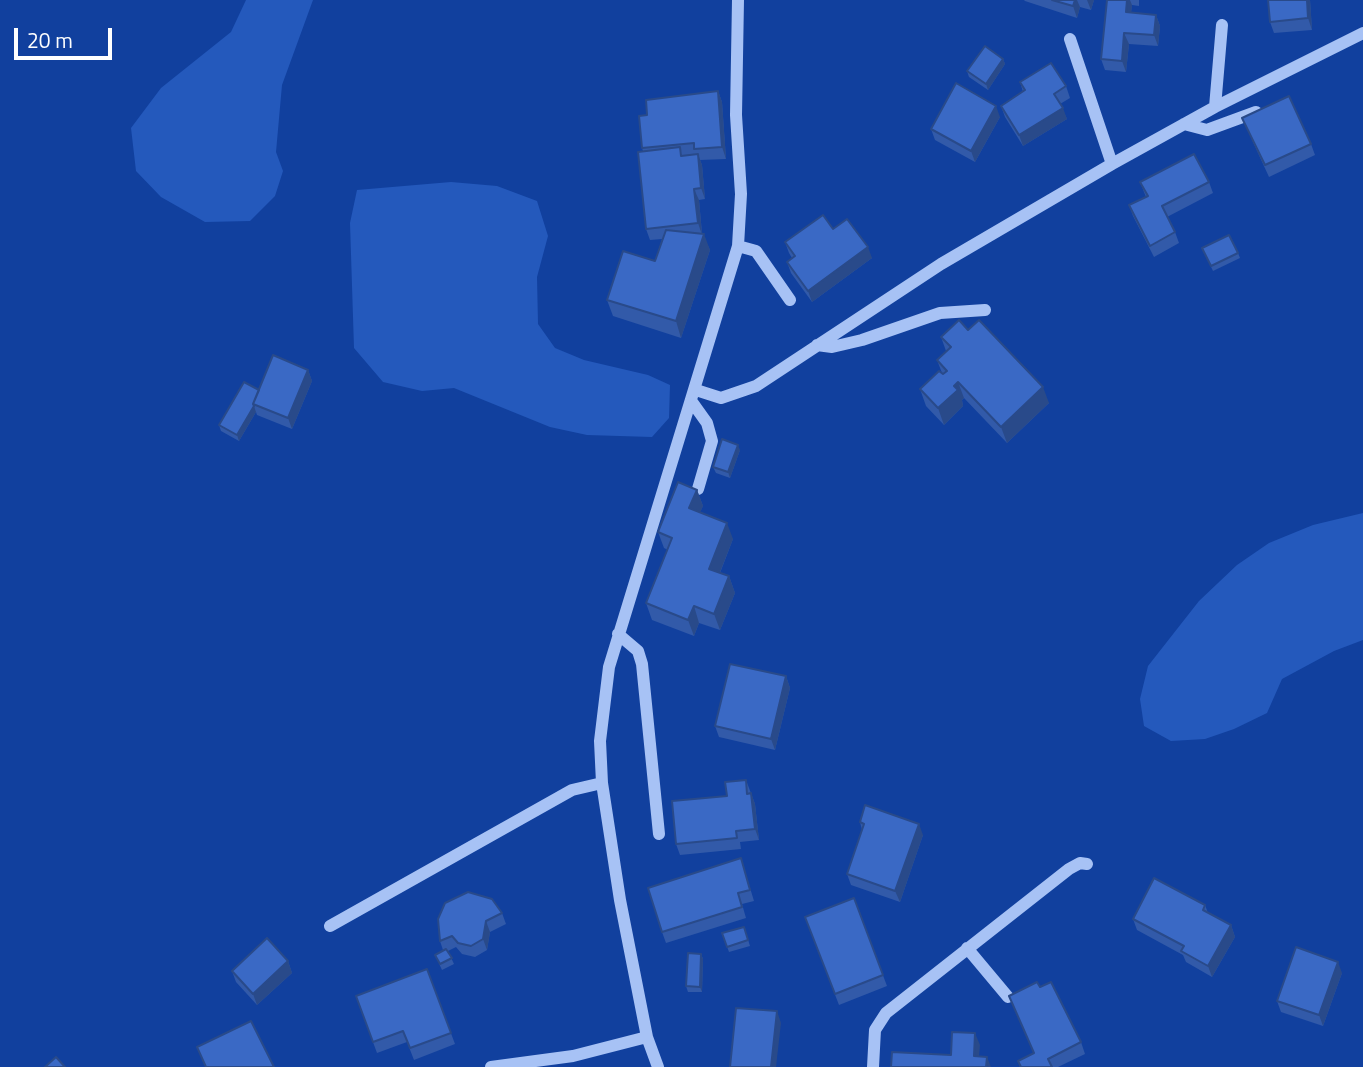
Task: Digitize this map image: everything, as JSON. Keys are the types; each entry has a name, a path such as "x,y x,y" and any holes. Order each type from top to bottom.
{"street":[{"path":"658,1067 648,1038 620,900 602,783 600,741 604,700 618,634 694,396 738,246 741,194 736,115 737,0"},
{"path":"1215,107 1222,24"},
{"path":"694,396 721,398 756,386 941,264 1112,164 1215,107 1363,33"},
{"path":"1070,39 1112,164"},
{"path":"1184,124 1207,130 1256,112"},
{"path":"738,246 755,251 790,300"},
{"path":"817,345 832,347 862,340 940,313 985,310"},
{"path":"694,396 712,441 698,489"},
{"path":"618,634 638,651 642,664 659,834"},
{"path":"330,926 572,790 602,783"},
{"path":"873,1067 873,1042 879,1023 897,1003 1069,869 1080,863 1087,864"},
{"path":"967,948 1008,997"},
{"path":"491,1067 573,1056 648,1038"}],"shaded area":[{"path":"246,0 313,0 282,85 276,152 283,171 275,196 250,221 205,222 161,197 136,171 131,128 161,88 231,32"},
{"path":"451,182 497,186 537,201 548,236 537,277 538,324 555,348 584,360 648,375 670,385 669,418 652,437 587,435 550,427 454,388 422,391 383,382 354,348 350,223 357,190"},
{"path":"1363,513 1363,640 1334,651 1282,679 1267,713 1234,729 1205,739 1171,741 1144,726 1140,699 1148,666 1199,601 1237,565 1269,543 1313,525"}],"building":[{"path":"1052,0 1075,0 1073,6"},
{"path":"1107,0 1127,0 1126,12 1156,15 1154,35 1124,33 1122,61 1101,59"},
{"path":"1268,0 1307,0 1308,18 1270,22"},
{"path":"985,46 1003,59 986,84 967,71"},
{"path":"1051,63 1066,86 1054,94 1063,108 1019,135 1001,106 1025,90 1020,82"},
{"path":"956,83 996,106 971,151 931,129"},
{"path":"718,91 722,147 694,149 694,143 642,148 639,116 647,115 646,100"},
{"path":"1289,96 1311,144 1265,165 1242,118"},
{"path":"680,147 681,156 698,154 701,188 694,189 698,223 646,229 638,152"},
{"path":"1194,154 1209,182 1162,206 1175,232 1150,246 1129,205 1148,196 1140,182"},
{"path":"823,215 833,229 847,219 868,247 808,291 787,262 795,256 785,242"},
{"path":"666,230 704,234 676,321 607,300 623,251 655,261"},
{"path":"1229,235 1238,253 1211,266 1202,248"},
{"path":"959,320 968,330 979,320 1043,387 1001,427 958,382 954,386 958,390 938,408 920,389 939,371 943,374 947,371 937,360 951,347 941,337"},
{"path":"273,355 308,370 288,418 253,404"},
{"path":"244,382 259,390 254,406 237,435 219,425"},
{"path":"722,439 738,445 728,472 713,467"},
{"path":"678,482 697,490 689,508 727,523 709,569 729,576 714,614 694,606 688,620 646,603 672,538 658,532"},
{"path":"730,664 786,676 771,739 715,726"},
{"path":"746,780 747,794 751,793 755,829 736,831 737,838 676,844 672,801 727,796 725,782"},
{"path":"865,805 919,824 895,891 847,874 864,824 860,822"},
{"path":"741,858 750,890 738,893 742,907 662,932 648,888"},
{"path":"1154,878 1205,905 1203,910 1231,925 1208,966 1181,951 1184,946 1133,919"},
{"path":"468,892 492,899 502,913 486,921 483,939 471,946 458,943 452,936 440,941 438,919 445,903"},
{"path":"854,898 883,975 835,994 805,917"},
{"path":"744,927 748,940 727,947 722,933"},
{"path":"267,938 288,961 253,994 232,971"},
{"path":"1296,947 1338,962 1319,1015 1277,1001"},
{"path":"446,949 452,958 440,964 435,955"},
{"path":"688,953 701,954 700,987 686,986"},
{"path":"427,969 451,1033 410,1048 403,1031 373,1042 356,996"},
{"path":"1037,982 1040,987 1051,982 1081,1042 1048,1059 1052,1067 1021,1067 1018,1061 1034,1053 1009,996"},
{"path":"736,1008 777,1011 771,1067 730,1067"},
{"path":"251,1021 274,1067 206,1067 197,1047"},
{"path":"952,1032 975,1033 974,1056 987,1057 986,1067 891,1067 892,1052 951,1055"},
{"path":"56,1057 65,1067 45,1067"}]}
